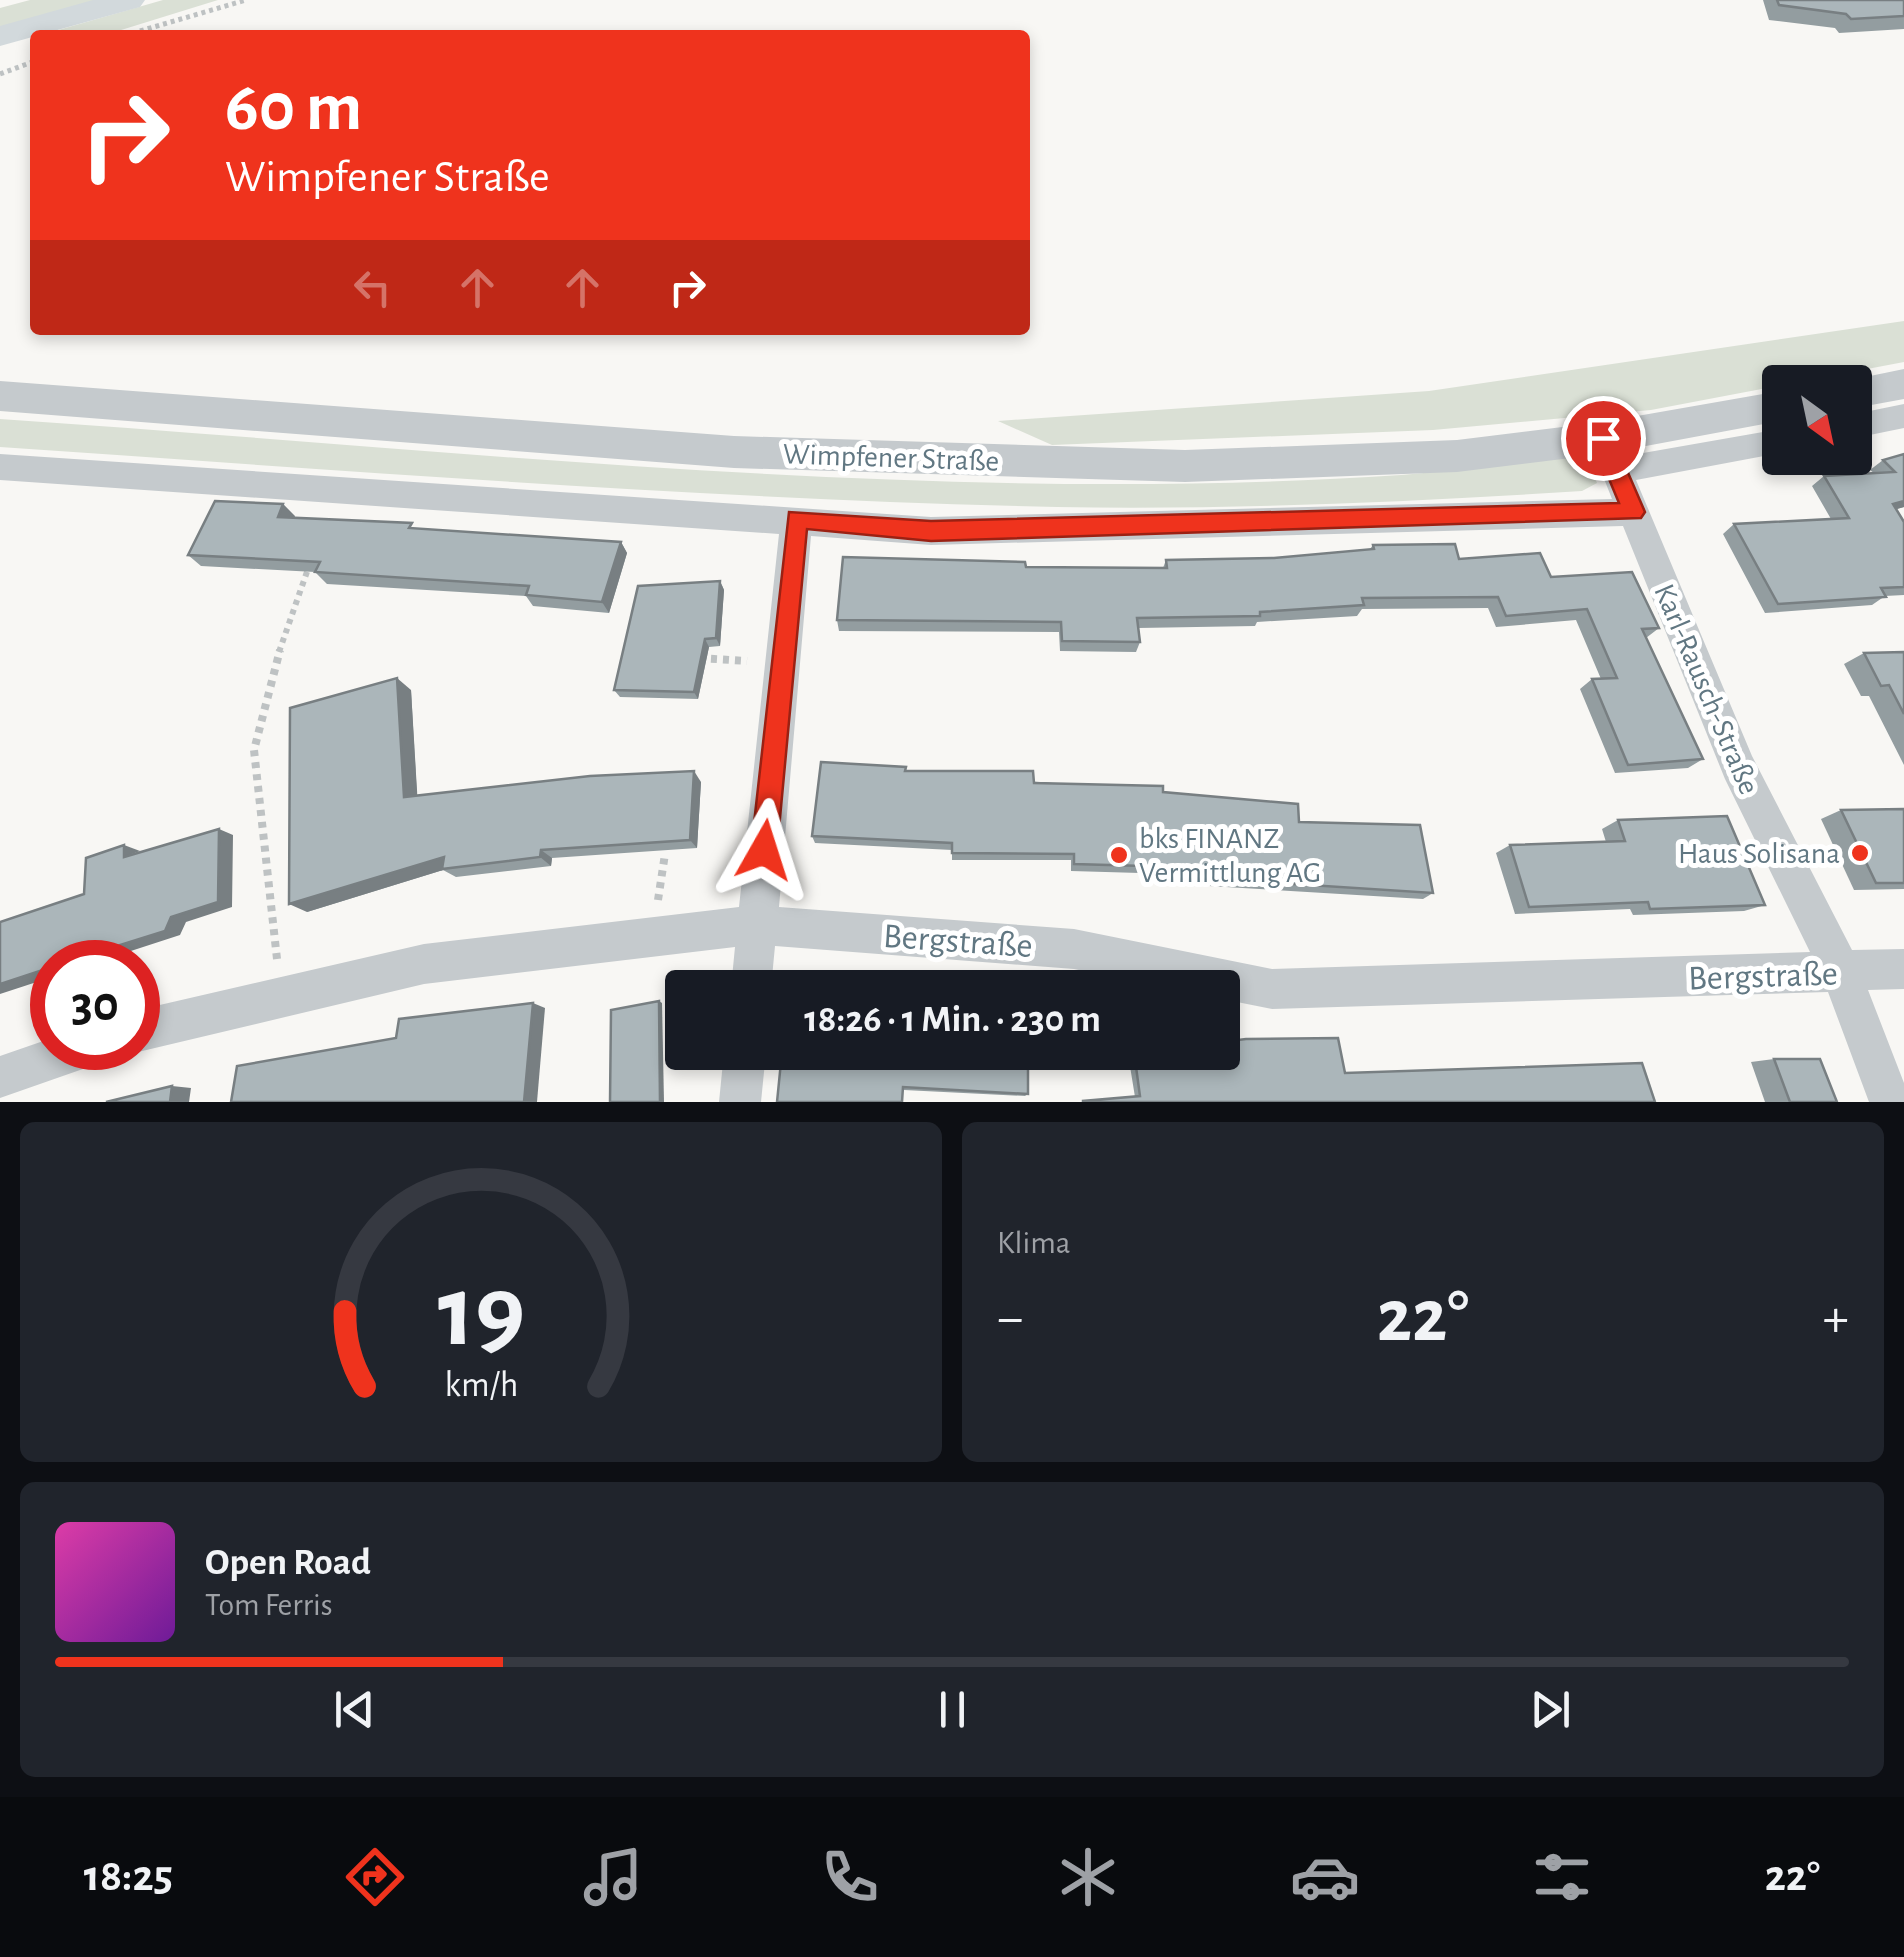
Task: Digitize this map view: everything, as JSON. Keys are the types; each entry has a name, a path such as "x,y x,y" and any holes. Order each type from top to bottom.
{"main road":[{"path":"0,36 129,0"}],"street":[{"path":"1872,390 1904,384"},
{"name":"Wimpfener Straße","path":"0,396 734,452 1184,466 1608,454 1762,442"},
{"name":"Wimpfener Straße","path":"1608,454 1762,411"},
{"path":"1872,423 1904,416"},
{"name":"Karl-Rausch-Straße","path":"1608,454 1738,767 1842,972 1890,1102"},
{"path":"0,468 931,531 1634,512"},
{"path":"752,970 797,519"},
{"name":"Bergstraße","path":"160,1026 424,964 756,925 1074,949 1272,989 1904,969"},
{"path":"0,1078 30,1067"},
{"path":"740,1102 743,1070"}],"path":[{"path":"141,30 246,0"},
{"path":"0,74 30,63"},
{"path":"281,996 254,750 286,627 312,559"},
{"path":"685,657 783,664"}],"shaded area":[{"path":"30,0 97,0 0,27 0,8"},
{"path":"163,0 218,0 121,30 58,30"},
{"path":"1904,321 1904,362 1872,368 1872,365 1762,365 1762,389 1651,410 1433,430 1052,445 998,421 1429,391"},
{"path":"0,419 700,470 1051,484 1226,483 1401,475 1566,456 1590,466 1597,483 1582,491 1451,499 1188,507 792,498 0,447"}],"building":[{"path":"1777,0 1904,0 1904,16 1851,19 1846,14 1779,5"},
{"path":"1904,454 1904,501 1893,504 1904,522 1904,587 1881,588 1886,597 1778,604 1734,524 1849,518 1824,476 1895,472 1883,460"},
{"path":"215,501 283,504 278,517 412,523 409,528 621,542 602,602 526,595 529,586 315,572 320,562 188,555"},
{"path":"1455,544 1459,559 1540,553 1551,577 1632,572 1659,628 1642,629 1703,759 1628,765 1592,679 1617,678 1587,609 1506,616 1498,597 1362,598 1364,605 1260,612 1260,616 1137,618 1140,642 1062,641 1061,622 837,620 843,557 1025,562 1026,567 1167,568 1166,560 1274,558 1374,549 1373,545"},
{"path":"720,581 716,638 705,639 694,692 614,690 638,586"},
{"path":"1904,652 1904,714 1889,685 1881,686 1864,653"},
{"path":"397,678 404,797 590,776 694,771 690,840 541,850 540,857 442,869 444,857 289,904 290,708"},
{"path":"821,762 906,767 905,771 1033,771 1034,783 1163,786 1163,792 1298,804 1299,822 1420,825 1433,893 1215,879 1214,868 1074,864 1074,854 952,853 952,843 812,836"},
{"path":"1904,809 1904,883 1876,883 1841,810"},
{"path":"1727,816 1765,905 1650,909 1648,902 1529,907 1510,845 1625,841 1618,820"},
{"path":"219,829 218,902 171,917 165,931 136,940 30,940 30,974 0,984 0,922 84,894 86,858 124,845 124,857"},
{"path":"659,1001 660,1102 610,1102 611,1010"},
{"path":"533,1003 524,1102 231,1102 237,1066 396,1038 399,1019"},
{"path":"1338,1038 1345,1073 1642,1063 1655,1102 1083,1102 1140,1096 1136,1070 1240,1070 1240,1040"},
{"path":"1774,1059 1820,1059 1837,1102 1790,1102"},
{"path":"780,1070 1028,1070 1028,1094 903,1087 902,1102 777,1102"},
{"path":"172,1086 170,1102 106,1102"}],"place":[{"name":"Haus Solisana","path":"1860,853"},
{"name":"bks FINANZ Vermittlung AG","path":"1119,855"}],"route":[{"path":"764,850 797,519 931,531 1634,512 1603,438"}]}
